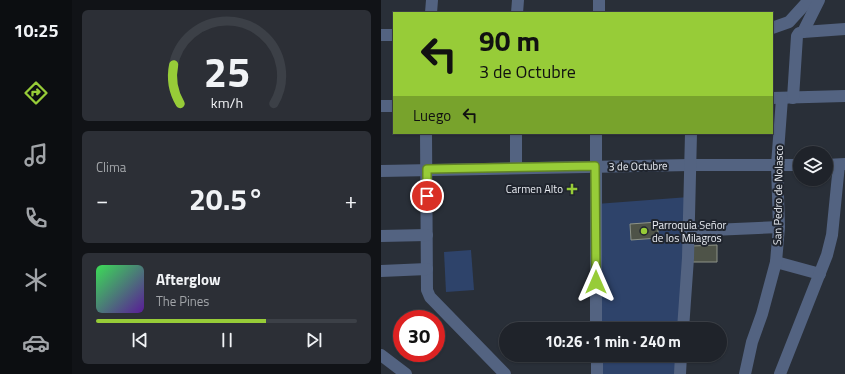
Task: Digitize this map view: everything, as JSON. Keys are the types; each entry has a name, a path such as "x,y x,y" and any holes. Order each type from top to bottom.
{"street":[{"path":"431,12 432,0"},
{"path":"517,12 518,0"},
{"path":"599,0 599,12"},
{"path":"773,23 785,18 801,0"},
{"path":"773,28 789,22 809,0"},
{"path":"803,32 819,0"},
{"path":"803,32 845,29"},
{"name":"San Pedro de Nolasco","path":"745,374 751,342 762,314 776,262 779,227 777,165 782,98 797,36 799,33 803,32"},
{"path":"381,35 393,35"},
{"path":"381,43 393,43"},
{"path":"782,98 845,96"},
{"path":"381,106 393,106"},
{"path":"426,134 427,290 430,297 505,374"},
{"path":"516,134 516,167"},
{"path":"596,134 597,322"},
{"path":"683,322 689,230 691,134"},
{"path":"780,374 821,274 827,255 832,235 842,164"},
{"name":"3 de Octubre","path":"381,170 595,166 793,165"},
{"path":"689,230 779,227"},
{"path":"381,236 427,235"},
{"path":"776,262 821,274"},
{"path":"381,271 427,269"},
{"path":"381,355 406,374"},
{"path":"597,362 597,374"},
{"path":"680,374 681,362"}],"shaded area":[{"path":"689,197 682,322 598,322 596,204"},
{"path":"471,250 474,290 446,292 444,252"},
{"path":"598,362 681,362 680,374 599,374"}],"building":[{"name":"Parroquia Señor de los Milagros","path":"658,222 658,238 631,240 630,224"},
{"path":"717,245 717,262 691,262 691,246"}],"place":[{"name":"Carmen Alto","path":"572,189"},
{"name":"Parroquia Señor de los Milagros","path":"644,231"}],"route":[{"path":"427,196 427,169 595,166 596,282"}]}
